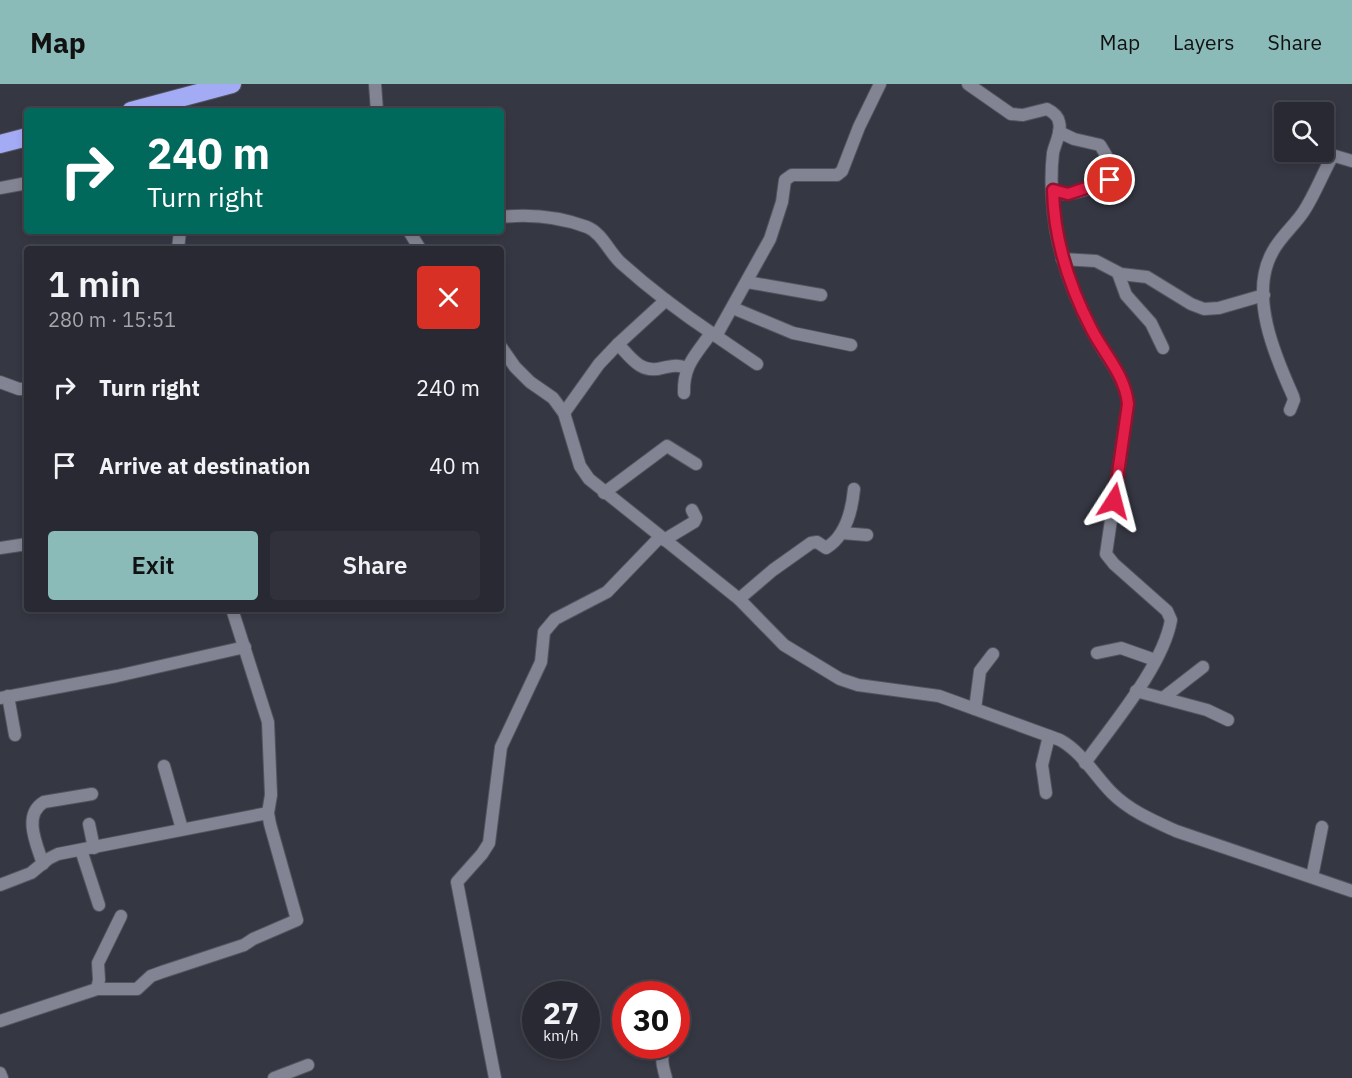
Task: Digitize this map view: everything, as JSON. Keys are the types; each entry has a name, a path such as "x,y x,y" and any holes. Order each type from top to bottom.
{"highway":[{"path":"142,108 232,84"},
{"path":"0,144 24,138"}],"street":[{"path":"375,84 377,108"},
{"path":"684,393 687,368 733,308 774,230 785,180 792,175 833,175 842,171 859,127 880,84"},
{"path":"968,84 1011,114 1023,115 1043,110 1052,111 1059,121 1059,132 1054,151 1053,190 1054,217 1062,259 1090,327 1118,373 1126,391 1126,415 1106,555 1170,616 1169,629 1155,660 1136,692 1085,763"},
{"path":"1053,190 1064,194 1077,192 1106,182 1111,177 1106,155 1100,145 1074,139 1059,132"},
{"path":"1290,410 1294,400 1271,344 1264,295 1267,266 1272,251 1304,211 1332,158 1335,156 1352,161"},
{"path":"0,188 24,184"},
{"path":"504,217 541,216 587,227 598,235 620,262 666,300 757,364"},
{"path":"1062,259 1096,261 1118,273 1147,277 1191,304 1204,309 1218,308 1264,295"},
{"path":"1118,273 1126,295 1151,323 1163,348"},
{"path":"747,282 821,295"},
{"path":"564,413 592,372 618,344 666,300"},
{"path":"733,308 793,333 851,345"},
{"path":"618,344 636,364 646,369 660,369 675,364 687,368"},
{"path":"504,351 515,367 530,382 553,398 564,413 580,466 588,479 739,599 784,645 840,679 858,685 926,692 1068,744 1118,799 1149,819 1176,831 1352,891"},
{"path":"0,382 24,389"},
{"path":"604,493 667,446 696,465"},
{"path":"739,599 773,570 811,543 817,542 826,548 829,547 842,533 848,518 854,489"},
{"path":"495,1078 457,882 489,843 501,747 541,662 544,632 547,627 561,615 607,592 662,538 694,522 696,518 692,510"},
{"path":"842,533 867,535"},
{"path":"0,548 24,544"},
{"path":"0,1021 97,989 137,988 152,976 244,945 297,920 268,813 271,795 268,722 233,612"},
{"path":"15,735 4,697 117,676 245,647"},
{"path":"1097,653 1120,648 1155,660"},
{"path":"975,709 980,671 993,654"},
{"path":"1163,698 1203,667"},
{"path":"1136,692 1207,711 1228,720"},
{"path":"1046,794 1042,765 1048,736"},
{"path":"164,766 182,829"},
{"path":"43,864 32,828 34,812 38,806 44,802 92,794"},
{"path":"0,885 31,873 58,854 268,813"},
{"path":"89,824 94,848"},
{"path":"1312,877 1322,827"},
{"path":"81,850 99,905"},
{"path":"97,989 98,963 121,916"},
{"path":"662,1059 666,1078"},
{"path":"274,1078 308,1065"},
{"path":"0,1073 2,1078"}],"route":[{"path":"1110,180 1068,194 1053,190 1054,217 1062,259 1090,327 1118,373 1126,391 1128,404 1114,501"}]}
